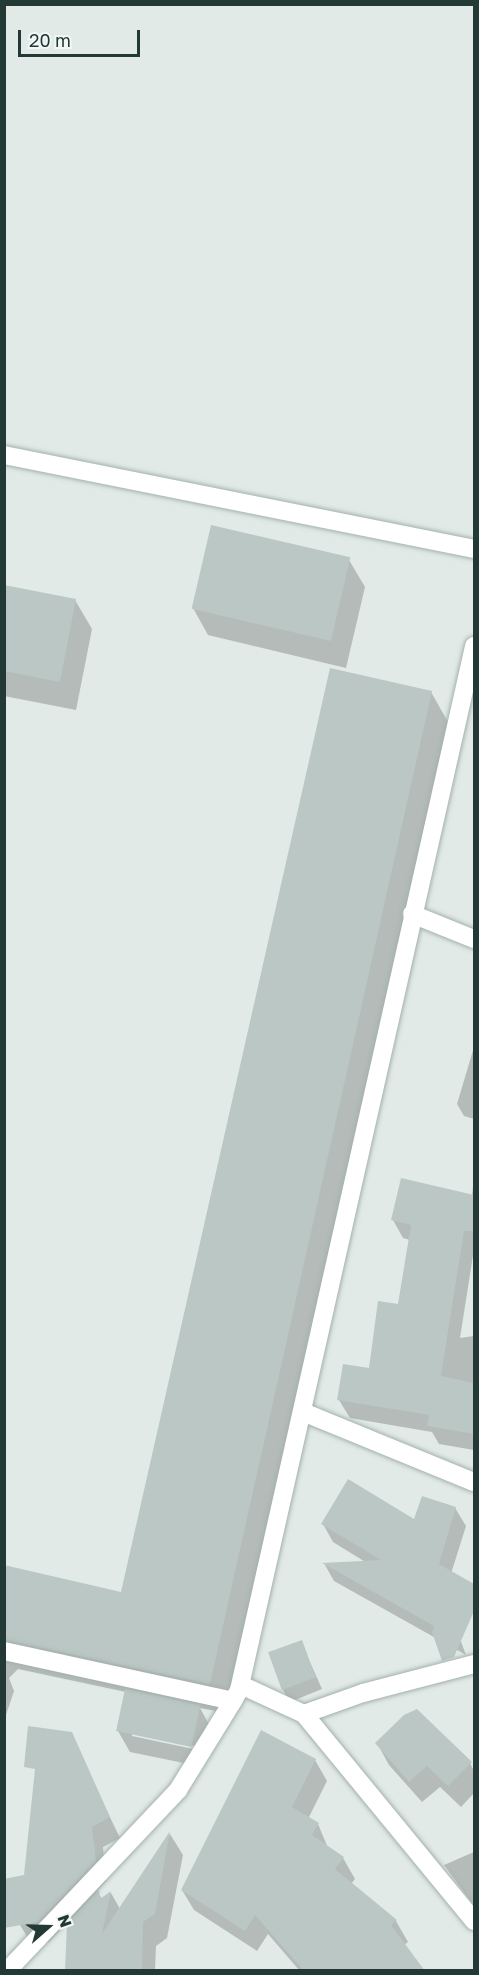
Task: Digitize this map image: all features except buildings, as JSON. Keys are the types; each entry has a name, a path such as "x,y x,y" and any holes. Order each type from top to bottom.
{"street":[{"path":"4,454 474,549"},
{"path":"8,1971 178,1790 237,1693 303,1412 412,914 474,646"},
{"path":"412,914 474,939"},
{"path":"303,1412 474,1482"},
{"path":"4,1651 237,1693 304,1714 474,1921"},
{"path":"304,1714 363,1693 474,1664"}]}
